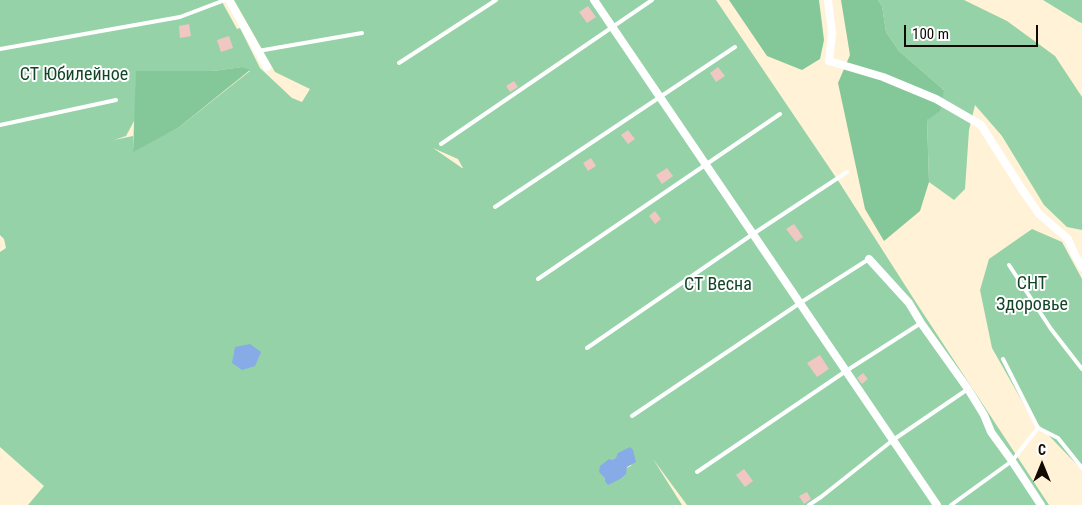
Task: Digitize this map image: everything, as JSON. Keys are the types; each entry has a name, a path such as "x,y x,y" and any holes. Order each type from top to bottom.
{"street":[{"path":"227,0 268,67"},
{"path":"594,0 937,505"},
{"path":"828,0 832,32 829,61 883,77 936,99 981,125 1020,188 1039,214 1068,239 1082,266"},
{"path":"869,259 909,303 968,389 984,415 991,432 1041,505"}],"lane":[{"path":"0,49 180,16 227,0"},
{"path":"399,63 496,0"},
{"path":"441,144 652,0"},
{"path":"258,51 362,33"},
{"path":"495,207 735,47"},
{"path":"0,125 116,100"},
{"path":"538,280 780,114"},
{"path":"587,348 847,172"},
{"path":"632,416 869,259"},
{"path":"1009,265 1051,329 1082,369"},
{"path":"697,472 846,371 922,323"},
{"path":"1003,359 1038,428 1058,438 1082,468"},
{"path":"809,505 822,497 893,440 968,389"},
{"path":"951,505 1012,461 1038,428"}],"green space":[{"path":"0,0 221,0 237,29 240,28 260,68 292,98 302,102 310,89 275,72 234,0 716,0 839,182 1049,505 687,505 653,459 682,505 28,505 44,486 0,447 0,252 6,248 4,239 0,235","holes":["242,67 250,71 178,128 133,151 133,136 114,140 126,136 161,71 213,71","433,148 458,159 462,168","617,458 632,465 605,481 604,477 612,460"]},
{"path":"729,0 819,0 824,40 820,59 802,70 767,56"},
{"path":"841,0 878,0 882,6 886,32 899,51 944,90 940,111 927,120 929,182 920,211 884,241 865,209 838,83 850,55"},
{"path":"878,0 964,0 1007,21 1055,56 1082,97 1082,230 1067,227 1044,205 1002,136 975,105 969,130 965,189 954,200 929,182 927,120 944,90 899,51 886,32 882,6"},
{"path":"1043,0 1082,0 1082,23 1079,22"},
{"path":"242,67 250,70 178,128 133,152 136,71 213,71"},
{"name":"СНТ Здоровье","path":"1032,229 1062,242 1082,279 1082,470 1031,417 992,348 980,290 989,259"}],"water":[{"path":"250,344 261,352 255,366 242,370 232,363 235,347"},
{"path":"630,447 633,450 636,462 627,467 626,474 620,479 608,485 599,472 600,466 609,459 616,458 618,453"}],"building":[{"path":"588,6 596,17 587,23 579,12"},
{"path":"189,24 191,36 180,38 179,26"},
{"path":"229,36 233,48 221,52 217,40"},
{"path":"718,67 725,76 716,82 710,73"},
{"path":"514,81 518,87 510,92 506,86"},
{"path":"628,130 635,139 628,144 621,135"},
{"path":"591,158 596,166 588,171 583,163"},
{"path":"667,168 673,176 662,184 656,175"},
{"path":"655,211 661,219 655,224 649,216"},
{"path":"794,224 803,237 796,242 786,229"},
{"path":"820,355 829,369 817,377 807,363"},
{"path":"863,373 868,379 862,384 857,378"},
{"path":"744,469 753,481 745,487 736,475"},
{"path":"807,492 811,499 804,504 799,496"}],"park label":[{"name":"СТ Юбилейное","path":"74,75"},
{"name":"СТ Весна","path":"718,285"}]}
